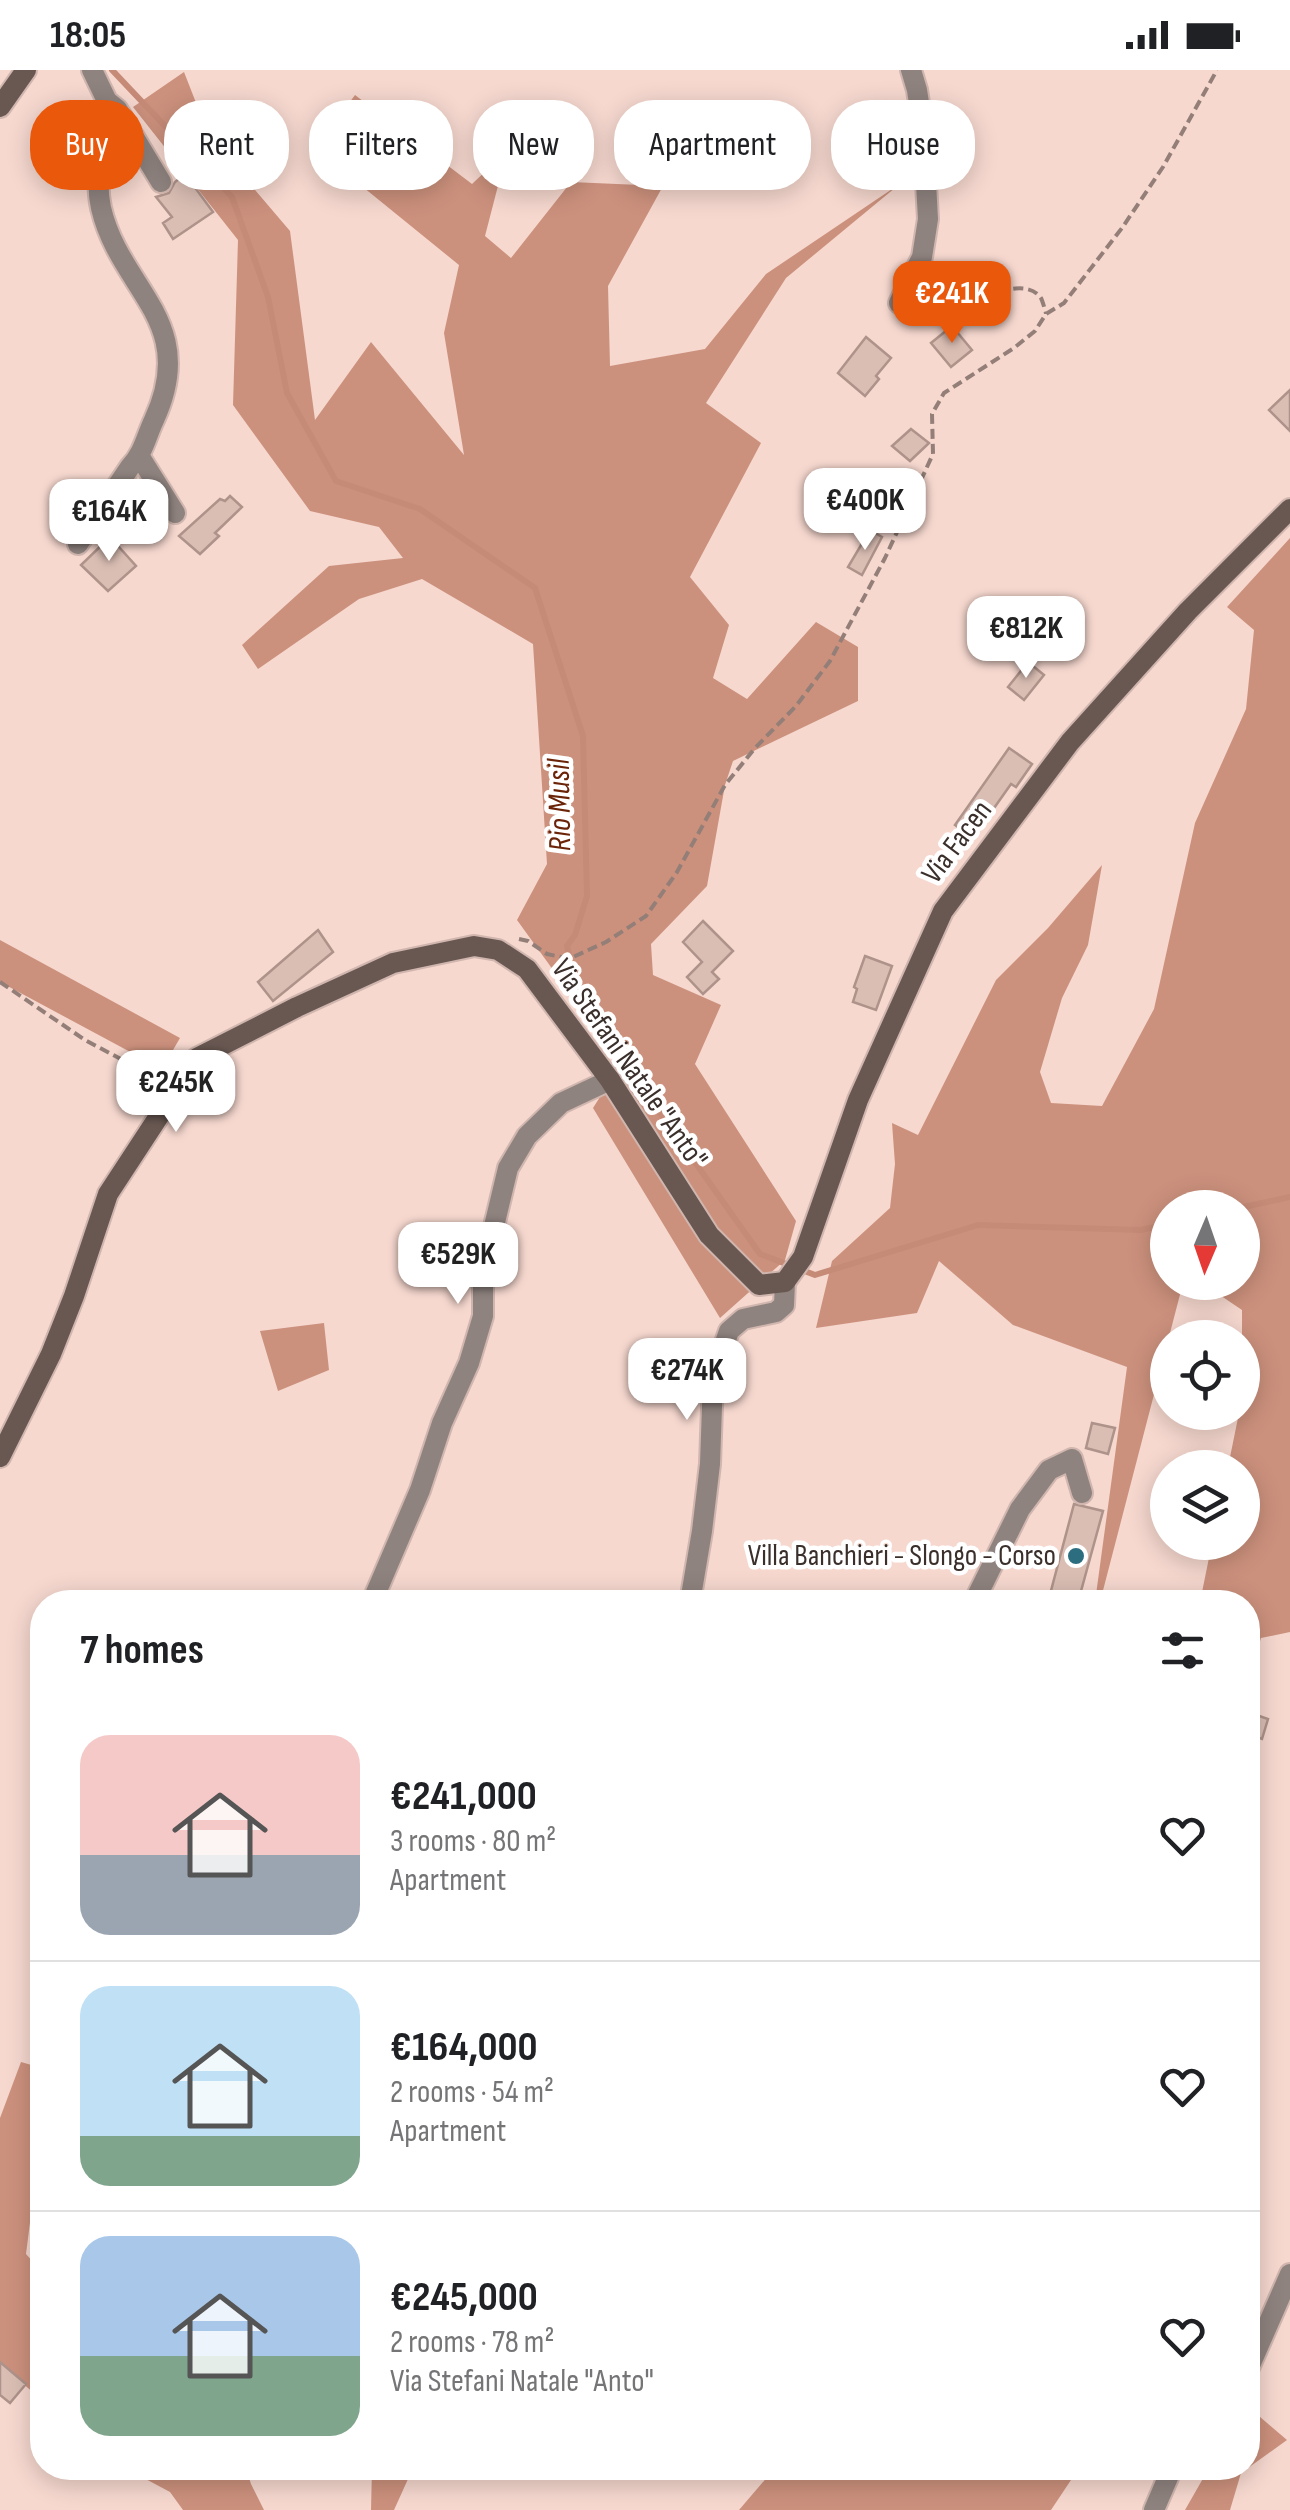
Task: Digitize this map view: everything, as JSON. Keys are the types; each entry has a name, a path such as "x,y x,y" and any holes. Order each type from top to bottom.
{"street":[{"path":"0,107 26,70"},
{"path":"92,70 107,100"},
{"path":"899,303 922,258 928,219 924,129 911,70"},
{"path":"144,154 161,182"},
{"path":"78,544 140,457 162,404 167,378 168,351 160,323 112,240 99,190"},
{"path":"140,457 175,513"},
{"name":"Via Facen","path":"784,1282 803,1257 858,1100 943,911 1070,742 1188,611 1290,509"},
{"name":"Via Stefani Natale \"Anto\"","path":"0,1457 56,1340 108,1194 196,1058 393,963 474,946 498,950 527,969 610,1080 709,1234 760,1285 784,1282"},
{"path":"377,1590 469,1363 483,1316 483,1272 508,1168 528,1136 561,1104 610,1080"},
{"path":"692,1590 710,1464 713,1378 728,1331 743,1319 776,1312 784,1305 784,1282"},
{"path":"980,1590 1020,1508 1049,1470 1072,1459 1082,1493"},
{"path":"1260,2343 1290,2274"},
{"path":"1154,2510 1167,2480"}],"path":[{"path":"569,958 606,942 646,916 677,872 725,785 796,706 830,661 934,454 932,414 944,393 1014,348 1035,331 1046,314 1064,304 1163,166 1218,70"},
{"path":"970,302 1014,288 1032,291 1042,299 1046,314"},
{"path":"0,982 85,1040 176,1089"}],"shaded area":[{"path":"184,72 195,100 164,100 164,146 144,121 143,100"},
{"path":"453,170 473,183 473,190 497,190 485,236 511,258 565,190 594,190 594,183 614,184 614,190 661,190 608,286 610,366 705,349 766,274 893,190 786,278 706,403 761,443 690,577 729,625 713,678 747,699 816,622 858,647 858,701 733,761 707,886 651,944 653,975 721,1005 695,1064 796,1221 785,1260 720,1318 593,1108 621,1064 517,920 547,864 533,644 422,579 359,599 258,669 242,645 329,566 403,558 379,527 310,511 233,405 238,240 199,190 255,190 290,231 315,420 371,342 464,455 444,333 459,265 367,190 453,190"},
{"path":"1290,538 1290,1632 1260,1641 1260,1590 1202,1590 1209,1560 1260,1560 1260,1450 1231,1450 1236,1430 1260,1430 1260,1320 1242,1320 1242,1310 1227,1300 1260,1300 1260,1190 1150,1190 1150,1300 1179,1300 1173,1320 1150,1320 1150,1410 1103,1590 1097,1590 1127,1367 1013,1325 939,1261 917,1313 816,1328 832,1261 890,1208 895,1164 892,1123 918,1135 996,980 1102,865 1088,945 1062,998 1040,1072 1051,1103 1102,1106 1154,1009 1195,823 1246,709 1254,630 1227,607"},
{"path":"0,940 180,1038 162,1069 0,982"},
{"path":"324,1323 329,1370 278,1391 260,1331"},
{"path":"21,2062 30,2065 30,2222 26,2254 30,2258 30,2390 0,2364 0,2118"},
{"path":"1260,2417 1287,2440 1260,2459"},
{"path":"148,2480 250,2480 264,2510 183,2510 170,2492"},
{"path":"372,2480 408,2480 394,2510 371,2510"},
{"path":"765,2480 1071,2480 1051,2510 739,2510"},
{"path":"1202,2480 1239,2480 1230,2510 1185,2510"}],"building":[{"path":"197,190 213,212 173,239 163,223 172,217 156,197"},
{"path":"952,326 972,350 951,367 931,343"},
{"path":"866,337 891,358 865,396 838,373"},
{"path":"1290,390 1290,431 1269,410"},
{"path":"911,429 929,443 910,461 892,446"},
{"path":"230,496 242,507 200,554 179,536 220,499 225,501"},
{"path":"870,530 882,537 862,575 848,567"},
{"path":"110,537 136,566 108,591 81,565"},
{"path":"1028,662 1044,675 1024,700 1008,687"},
{"path":"1009,748 1032,764 1016,787 1011,784 973,838 955,825"},
{"path":"703,921 733,951 712,972 719,979 703,994 687,977 702,962 683,942"},
{"path":"318,930 333,952 273,1001 258,982"},
{"path":"865,956 892,966 876,1010 853,1002"},
{"path":"1092,1423 1115,1428 1108,1454 1086,1448"},
{"name":"Villa Banchieri - Slongo - Corso","path":"1074,1504 1103,1511 1081,1590 1051,1590"},
{"path":"1260,1716 1268,1719 1260,1738"},
{"path":"0,2362 26,2384 10,2403 0,2395"}],"waterway":[{"name":"Rio Musil","path":"112,70 232,197 268,297 287,393 336,481 420,509 535,588 583,736 587,896 575,935 567,946 574,979 648,1096 760,1254 815,1275 978,1225 1150,1228"},
{"name":"Rio Musil","path":"1260,1203 1290,1197"}],"place":[{"name":"Villa Banchieri - Slongo - Corso","path":"1076,1556"}]}
